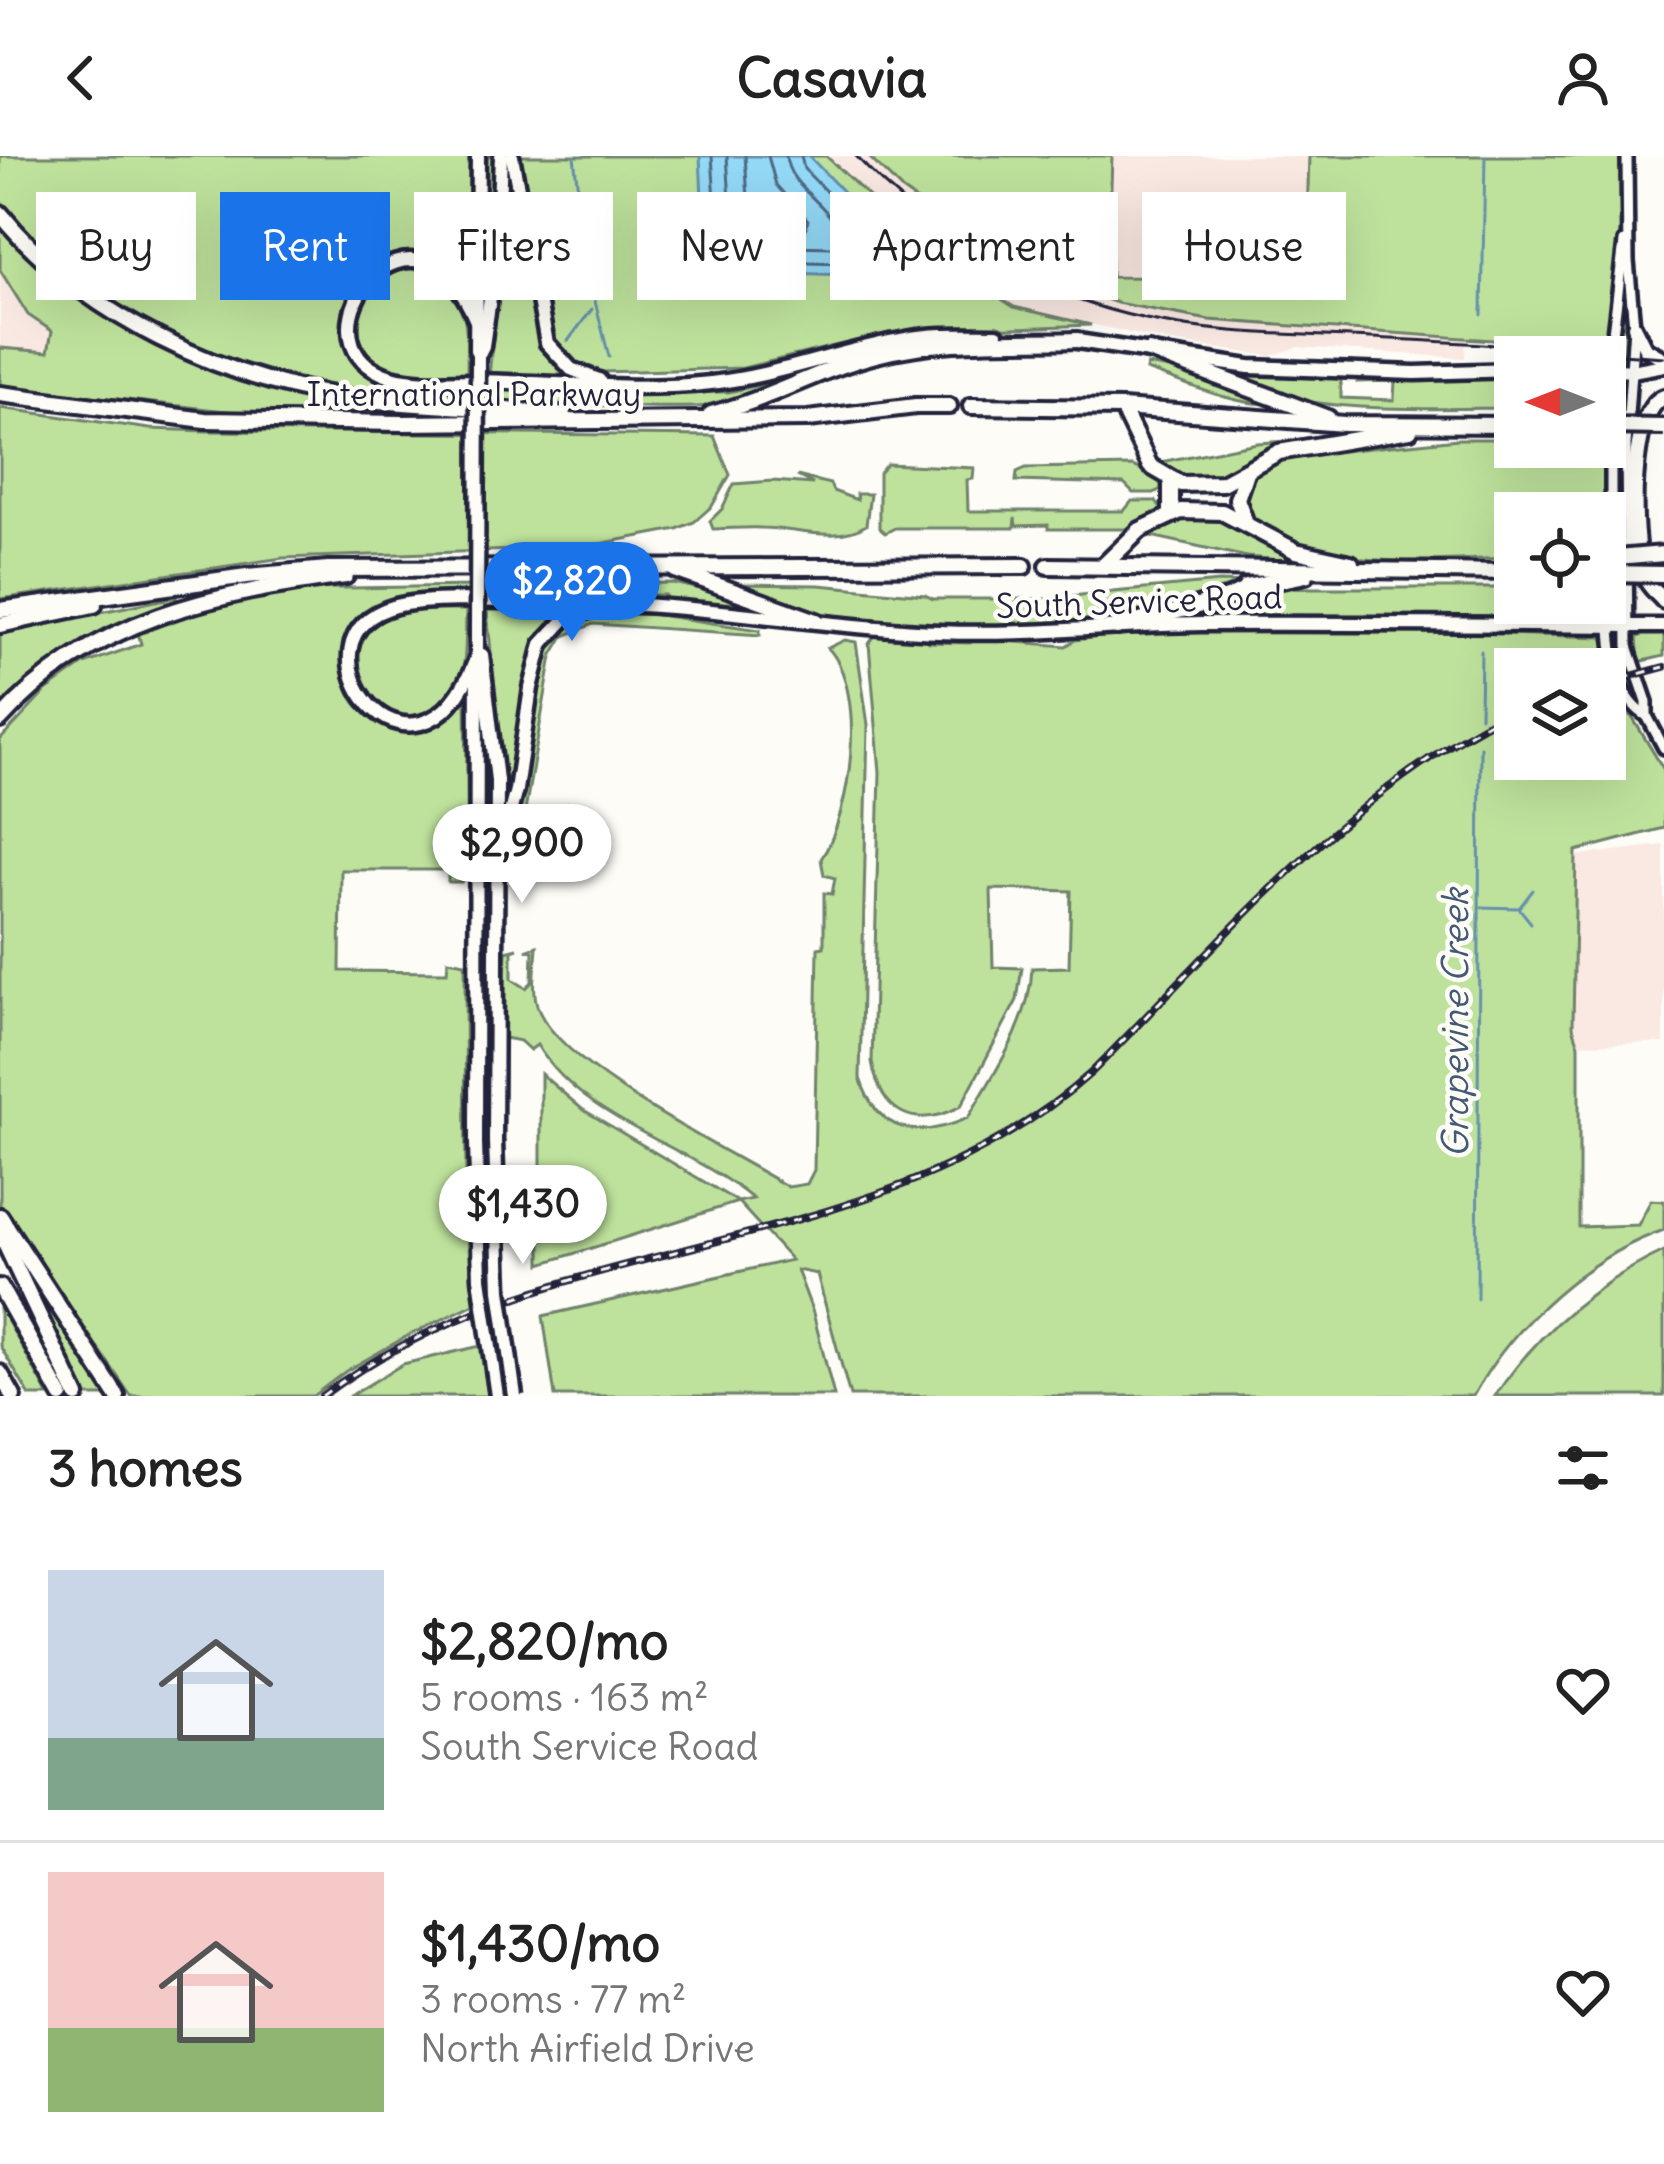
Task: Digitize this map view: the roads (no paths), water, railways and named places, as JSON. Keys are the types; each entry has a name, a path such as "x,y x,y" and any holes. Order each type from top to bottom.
{"highway":[{"path":"0,212 29,245 100,301 181,347 282,384 348,397 593,421"},
{"path":"683,421 778,394 870,356 927,346 999,348 1025,341 1078,340"},
{"path":"1149,351 1345,424"},
{"name":"International Parkway","path":"0,394 205,419 537,424 808,419 949,406"},
{"path":"1664,397 1655,400 1646,413 1637,443 1636,548 1647,583 1664,601"},
{"path":"971,406 1122,408 1345,424 1494,425"},
{"path":"1122,408 1150,466 1181,484 1222,483 1279,452 1427,426"},
{"path":"1626,426 1664,427"},
{"path":"1248,526 1237,499 1240,481 1249,468"},
{"path":"1171,479 1172,514"},
{"path":"1104,565 1140,530 1172,514 1222,512 1310,556 1380,570"},
{"path":"1626,557 1664,554"},
{"path":"665,565 817,621"},
{"path":"0,610 290,572 665,565 1024,566"},
{"path":"1048,566 1494,572"},
{"path":"0,720 89,645 146,619 253,589 410,568"},
{"path":"1118,627 1322,570"},
{"path":"1626,573 1664,574"},
{"path":"0,626 193,584"},
{"path":"0,1216 117,1396"},
{"path":"0,1233 77,1396"},
{"path":"0,1287 61,1396"},
{"path":"0,1373 13,1396"}],"main road":[{"path":"478,156 476,1144 480,1278 496,1396"},
{"path":"478,356 496,251 501,156"},
{"path":"512,156 547,343 571,369 612,384"},
{"path":"476,321 455,282 442,271 413,261 381,268 365,282 351,311 354,342 369,365 382,374 430,380 711,383 928,336 1021,335 1280,369 1494,370"},
{"path":"1634,326 1646,348 1664,362"},
{"path":"1626,370 1664,362"},
{"name":"South Service Road","path":"476,659 454,702 427,721 411,723 385,718 370,707 350,674 353,644 371,619 394,607 448,602 616,603 1009,634 1118,627 1664,626"},
{"path":"498,857 517,790 542,644 565,619 616,603"},
{"path":"477,631 494,734 498,857 495,1141 500,1290 515,1396"}],"street":[{"path":"1627,156 1634,326 1626,445 1628,646 1647,716 1664,748"},
{"path":"1612,336 1627,222"},
{"path":"1610,468 1611,625 1616,664 1634,708 1647,716"}],"water":[{"path":"700,156 809,156 843,192 830,192 830,274 806,274 806,192 702,192"}],"waterway":[{"path":"574,156 587,269 609,357"},
{"name":"Grapevine Creek","path":"1482,315 1485,156"},
{"path":"568,341 592,309"},
{"name":"Grapevine Creek","path":"1480,716 1481,651"},
{"name":"Grapevine Creek","path":"1477,1299 1480,746"},
{"path":"1520,907 1533,890"},
{"path":"1480,907 1519,908 1531,923"}],"tram line":[{"path":"856,156 917,213 988,260 1066,295 1146,319 1237,331 1664,357"}],"railway":[{"path":"1626,677 1664,667"},
{"path":"322,1396 412,1341 508,1300 814,1215 913,1181 1006,1135 1092,1072 1239,921 1341,826 1396,782 1494,721"}]}
